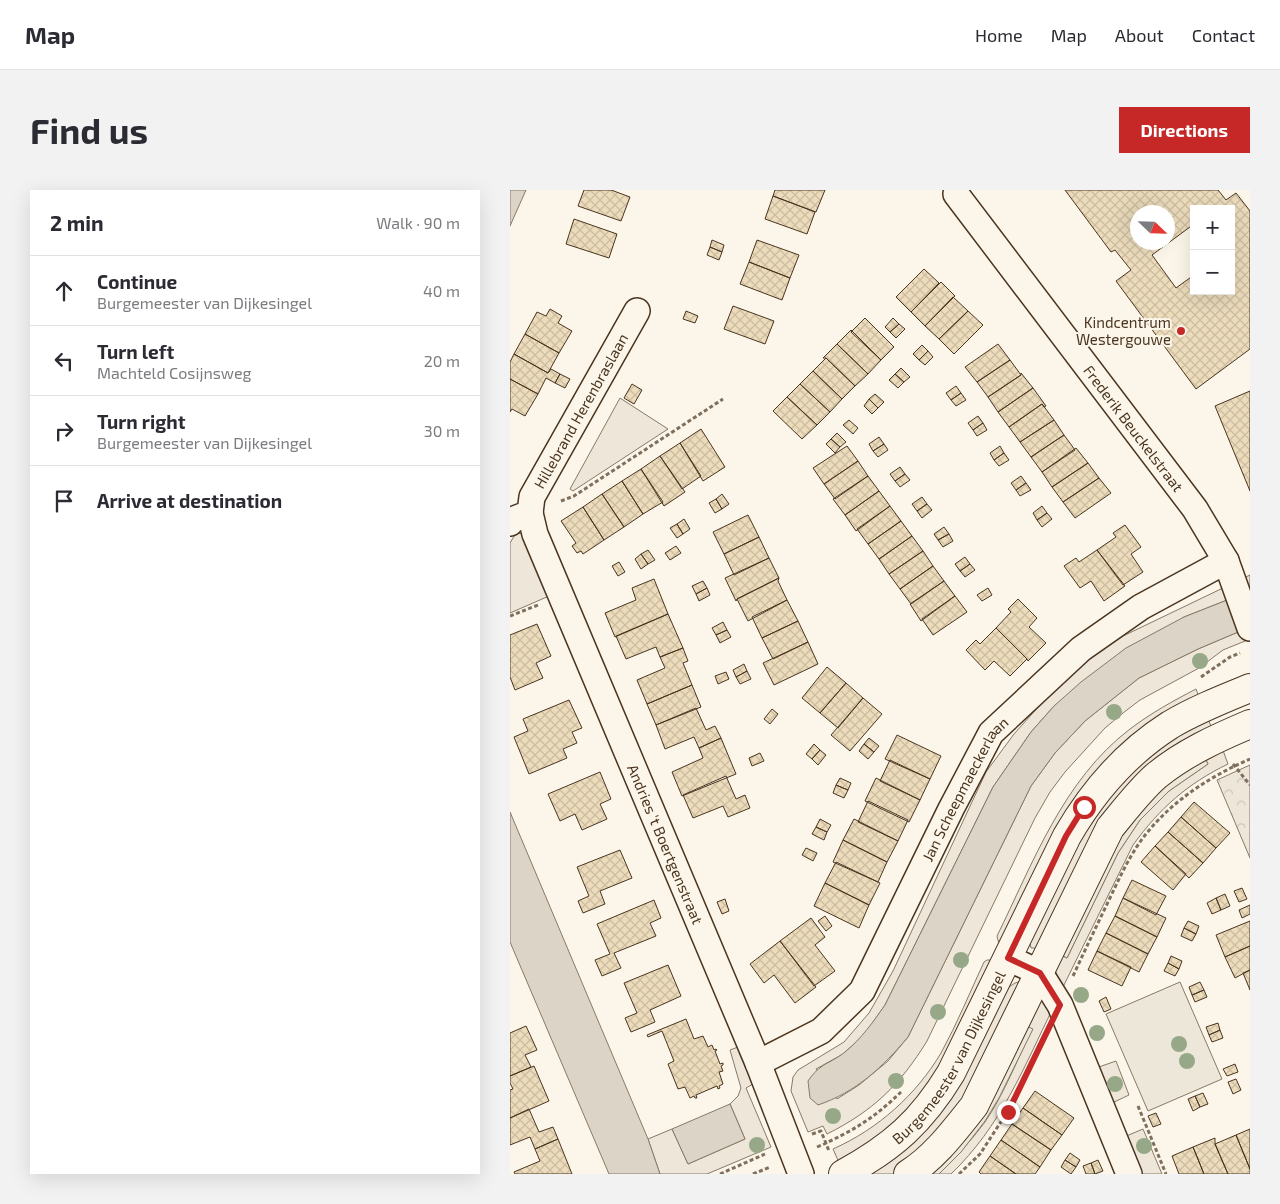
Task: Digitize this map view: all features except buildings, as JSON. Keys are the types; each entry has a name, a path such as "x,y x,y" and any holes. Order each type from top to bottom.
{"street":[{"name":"Frederik Beuckelstraat","path":"956,194 1195,509 1226,561 1250,628"},
{"name":"Hillebrand Herenbraslaan","path":"520,518 637,311"},
{"name":"Andries 't Boertgenstraat","path":"520,518 535,534 758,1063 801,1174"},
{"name":"Jan Scheepmaeckerlaan","path":"758,1063 821,1030 862,991 951,809 991,733 1081,649 1141,607 1226,561"},
{"name":"Burgemeester van Dijkesingel","path":"843,1174 872,1159 897,1140 934,1101 951,1073 1066,836 1084,807 1104,781 1146,742 1171,724 1250,688"},
{"path":"908,1174 920,1167 948,1138 974,1106 1110,828 1155,777 1179,759 1220,736 1250,724"},
{"path":"1008,958 1040,973 1060,1005 1129,1174"}],"path":[{"name":"Hillebrand Herenbraslaan","path":"520,518 574,496 723,399"},
{"path":"959,1174 980,1154 1008,1112 1126,864 1146,834 1176,803 1202,784 1250,759"},
{"path":"1234,766 1250,785"},
{"name":"Burgemeester van Dijkesingel","path":"826,1143 865,1123 884,1109 902,1091"},
{"path":"1138,1106 1166,1174"}],"green space":[{"path":"620,398 668,429 573,491 570,489"},
{"path":"516,533 523,534 549,596 510,613 510,543"},
{"path":"1250,575 1250,591 1184,617 1054,706 1031,732 993,787 885,1005 864,1035 843,1054 816,1069 837,1099 859,1085 888,1061 908,1037 1031,786 1055,753 1085,721 1139,678 1198,649 1250,627 1250,639 1223,650 1199,668 1140,700 1123,713 1105,728 1065,772 1050,792 1035,818 927,1041 917,1057 896,1084 858,1116 827,1134 823,1126 808,1132 791,1091 793,1077 798,1070 844,1042 869,1013 893,971 986,772 1014,734 1067,675 1123,636"},
{"path":"1196,689 1200,700 1171,715 999,944 997,936 1037,852 1068,798 1086,773 1130,729"},
{"path":"1206,714 1213,731 1192,741 1037,948 1031,948 1030,943 1075,838 1119,776"},
{"path":"1221,745 1228,764 1200,780 1175,798 1153,820 1133,845 1062,989 1055,970 1057,953 1067,958 1118,853 1140,820 1169,791 1208,764 1203,754"},
{"path":"1250,765 1250,858 1217,780"},
{"path":"992,960 918,1108 841,1167 833,1149 850,1141 880,1121 908,1097 920,1083 941,1053 984,962"},
{"path":"1021,981 951,1122 895,1174 862,1174 1003,991"},
{"path":"1042,1001 1053,1008 1010,1096 969,1156 951,1174 939,1174 974,1136 992,1111 1032,1030 1022,1024 1037,1002"},
{"path":"738,1047 753,1084 746,1088 771,1147 707,1174 660,1174 648,1139 672,1129 688,1164 745,1139 730,1104 738,1096 741,1088 730,1050"},
{"path":"1116,1061 1129,1095 1110,1104 1096,1068"},
{"path":"1143,1129 1162,1174 1139,1174 1124,1137"}],"shaded area":[{"path":"510,190 526,190 510,226"},
{"path":"1250,591 1250,627 1198,649 1139,678 1085,721 1055,753 1031,786 908,1037 868,1078 832,1100 818,1105 810,1098 808,1081 821,1067 840,1056 857,1041 885,1005 993,787 1031,732 1054,706 1081,682 1126,648 1184,617"},
{"path":"1203,754 1208,764 1169,791 1140,820 1118,853 1067,958 1057,953 1135,809"},
{"path":"510,812 648,1139 660,1174 609,1174 510,942"},
{"path":"1180,982 1222,1079 1148,1111 1106,1014"},
{"path":"1022,1024 1033,1029 999,1098 985,1121 961,1152 939,1174 921,1174"},
{"path":"730,1104 745,1139 688,1164 672,1129"}],"place":[{"name":"Kindcentrum Westergouwe","path":"1181,331"}],"route":[{"path":"1008,1112 1060,1005 1040,973 1008,958 1066,836 1084,807"}]}
